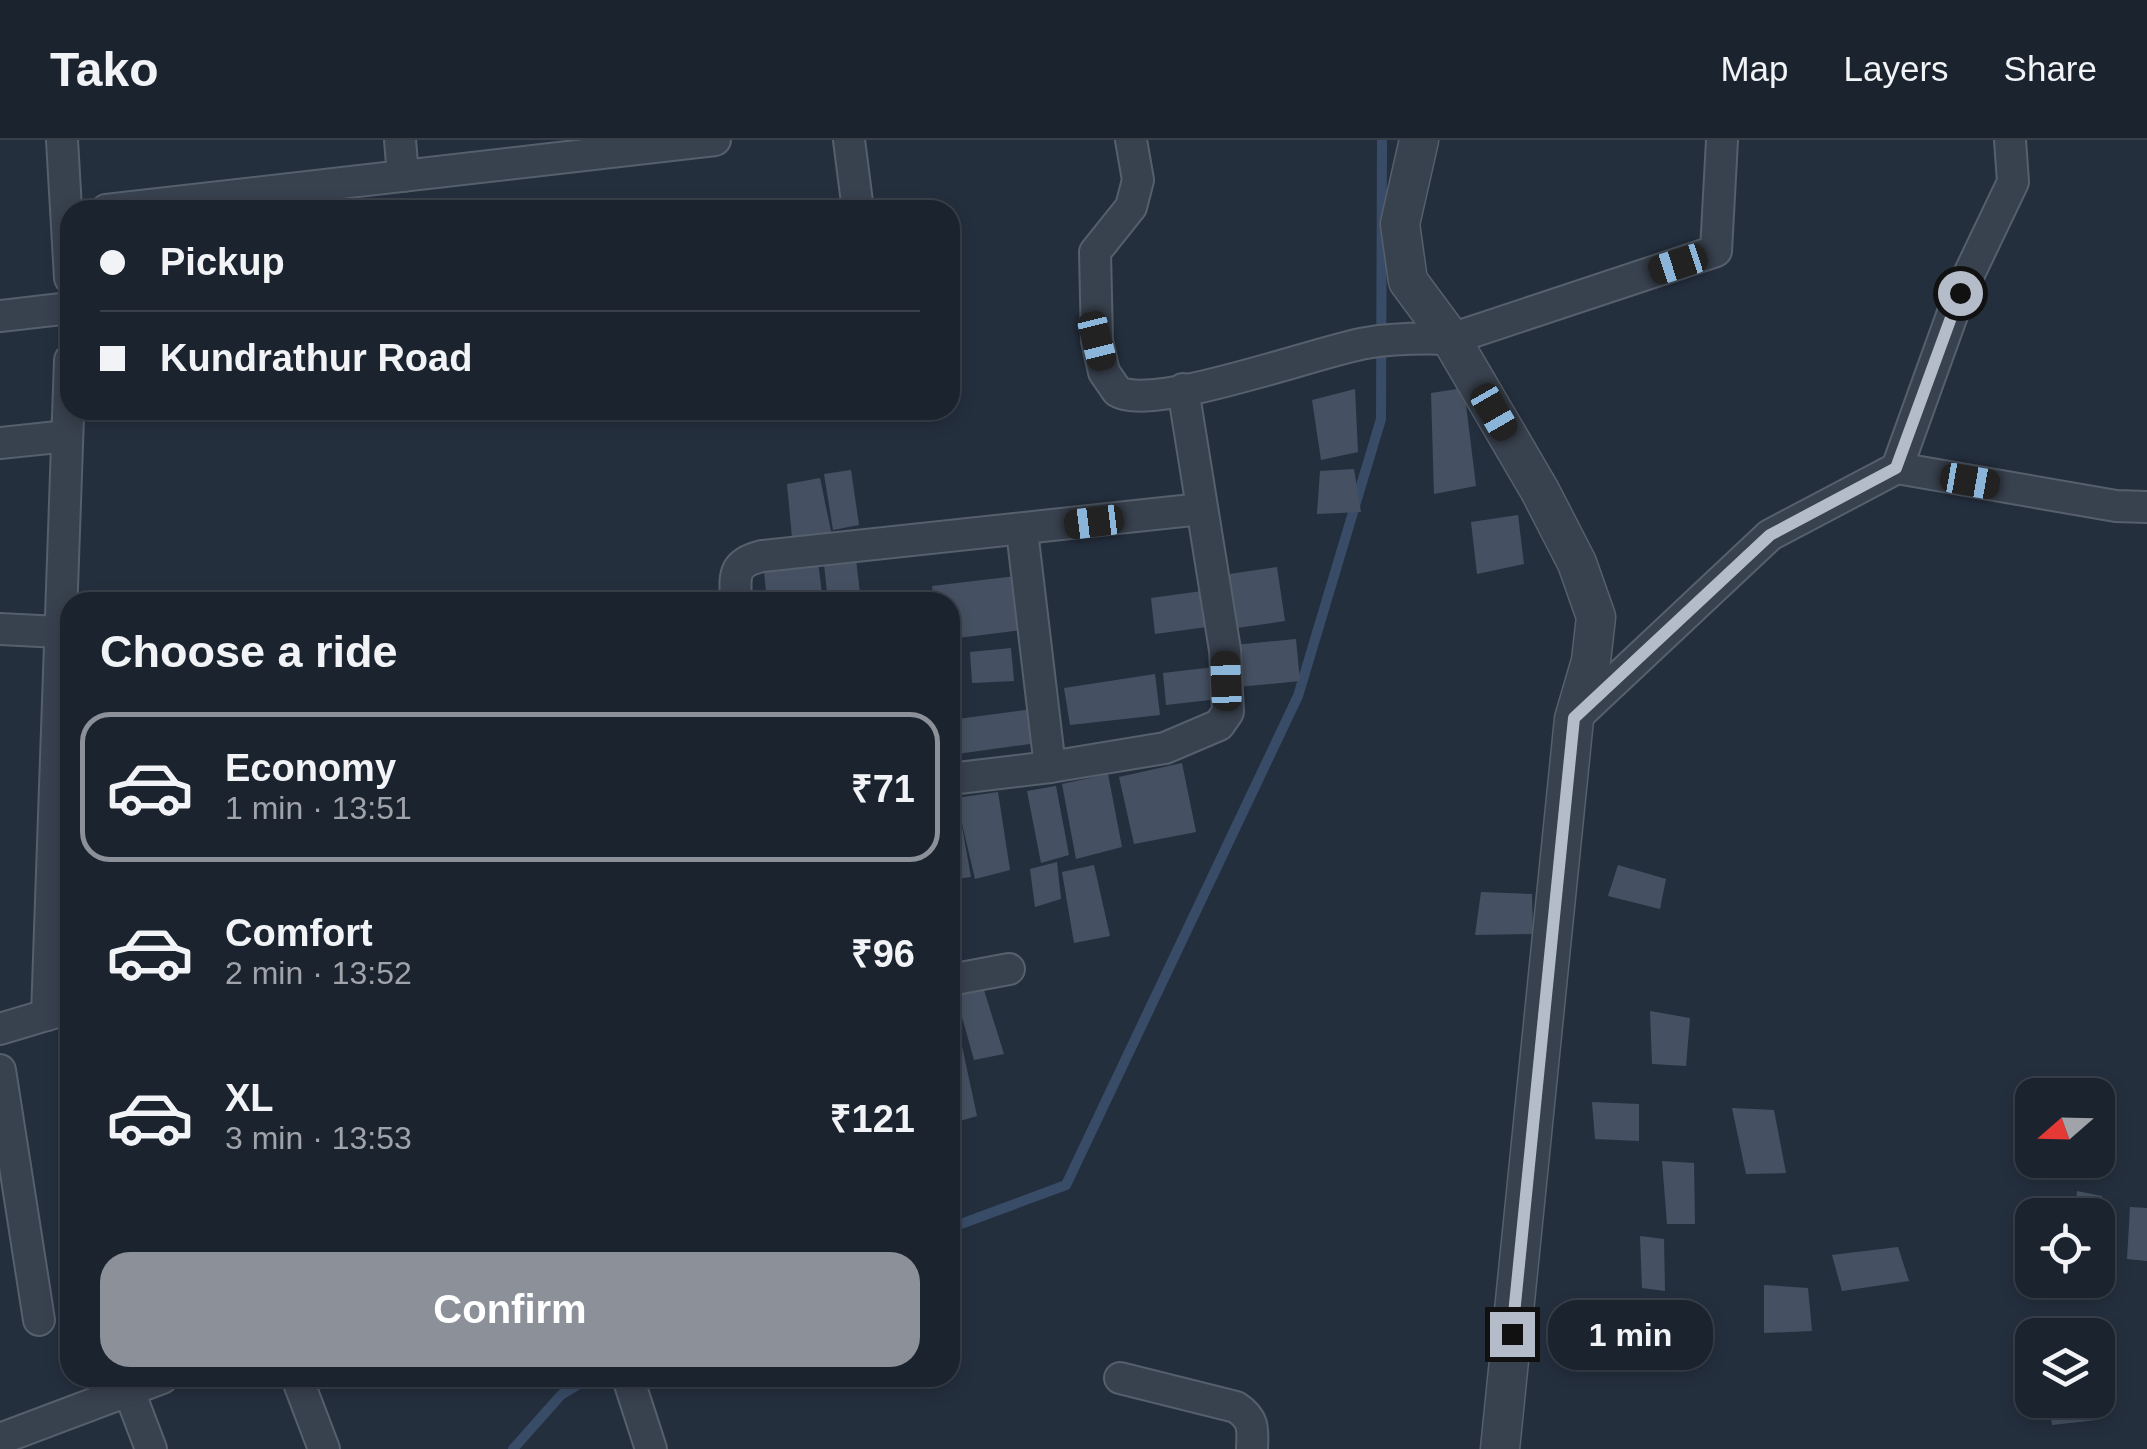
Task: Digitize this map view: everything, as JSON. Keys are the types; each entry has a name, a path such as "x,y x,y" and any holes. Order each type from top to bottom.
{"street":[{"path":"62,140 67,200"},
{"path":"400,140 403,176"},
{"path":"193,200 628,145 716,140"},
{"path":"848,140 857,200"},
{"path":"1131,140 1138,180 1131,207 1095,252 1097,341 1104,372 1117,391 1138,397 1364,343 1411,337 1452,340 1716,252 1722,140"},
{"path":"1419,140 1400,224 1408,281 1452,340 1540,491 1578,562 1596,617 1591,661 1574,718 1500,1449"},
{"path":"1896,468 1960,293 2013,182 2010,140"},
{"path":"0,316 60,309"},
{"path":"960,778 1165,748 1218,725 1228,712 1225,650 1183,389"},
{"path":"61,592 68,420"},
{"path":"0,443 67,436"},
{"path":"1574,718 1770,535 1896,468 2116,506 2147,507"},
{"path":"736,592 739,568 746,560 762,556 1201,510"},
{"path":"1022,531 1050,767"},
{"path":"60,608 60,680"},
{"path":"0,629 59,632"},
{"path":"0,1029 58,1011 60,894"},
{"path":"960,978 1010,969"},
{"path":"0,1070 39,1320"},
{"path":"1120,1378 1236,1407 1253,1423 1252,1449"},
{"path":"0,1439 139,1387"},
{"path":"300,1387 324,1449"},
{"path":"631,1387 651,1449"},
{"path":"129,1391 150,1449"}],"building":[{"path":"1464,388 1476,486 1434,494 1431,393"},
{"path":"1355,389 1358,452 1321,460 1312,400"},
{"path":"1354,469 1361,512 1317,514 1320,471"},
{"path":"851,470 859,525 833,530 824,474"},
{"path":"820,478 832,536 792,537 787,484"},
{"path":"1518,515 1524,564 1477,574 1471,522"},
{"path":"856,559 860,592 827,592 824,564"},
{"path":"818,561 822,592 766,592 764,571"},
{"path":"1277,567 1285,621 1237,628 1229,574"},
{"path":"1016,576 1023,630 960,638 960,592 933,592 932,586"},
{"path":"1202,591 1207,627 1155,634 1151,598"},
{"path":"1296,639 1300,681 1238,687 1234,645"},
{"path":"1011,648 1014,681 972,683 970,652"},
{"path":"1214,667 1219,699 1166,705 1163,673"},
{"path":"1155,674 1160,715 1070,725 1064,688"},
{"path":"1033,709 1037,743 960,754 960,719"},
{"path":"1182,763 1196,832 1134,844 1119,777"},
{"path":"1108,774 1122,847 1076,859 1062,784"},
{"path":"1056,786 1069,855 1041,863 1027,791"},
{"path":"998,792 1010,870 975,879 960,815 960,797"},
{"path":"960,815 971,877 960,879"},
{"path":"1057,862 1061,899 1035,907 1030,869"},
{"path":"1094,865 1110,936 1074,943 1062,872"},
{"path":"1618,865 1666,879 1660,909 1608,896"},
{"path":"1481,892 1532,894 1533,934 1475,935"},
{"path":"983,987 1004,1054 974,1060 960,1010 960,991"},
{"path":"1650,1011 1690,1018 1686,1066 1652,1064"},
{"path":"960,1036 977,1116 960,1121"},
{"path":"1592,1102 1639,1104 1639,1141 1595,1139"},
{"path":"1732,1108 1774,1110 1786,1173 1746,1174"},
{"path":"1662,1161 1694,1163 1695,1224 1667,1224"},
{"path":"2077,1191 2102,1196 2102,1198 2076,1198"},
{"path":"2130,1207 2147,1208 2147,1261 2127,1259"},
{"path":"1640,1236 1664,1239 1665,1291 1642,1288"},
{"path":"1898,1247 1909,1281 1842,1291 1832,1255"},
{"path":"1764,1285 1808,1288 1812,1331 1764,1333"},
{"path":"2051,1418 2097,1418 2097,1420 2052,1425"}],"waterway":[{"path":"960,1224 1066,1185 1298,696 1381,419 1382,140"},
{"path":"513,1449 561,1395 574,1387"}],"route":[{"path":"1512,1334 1574,718 1770,535 1896,468 1960,293"}]}
